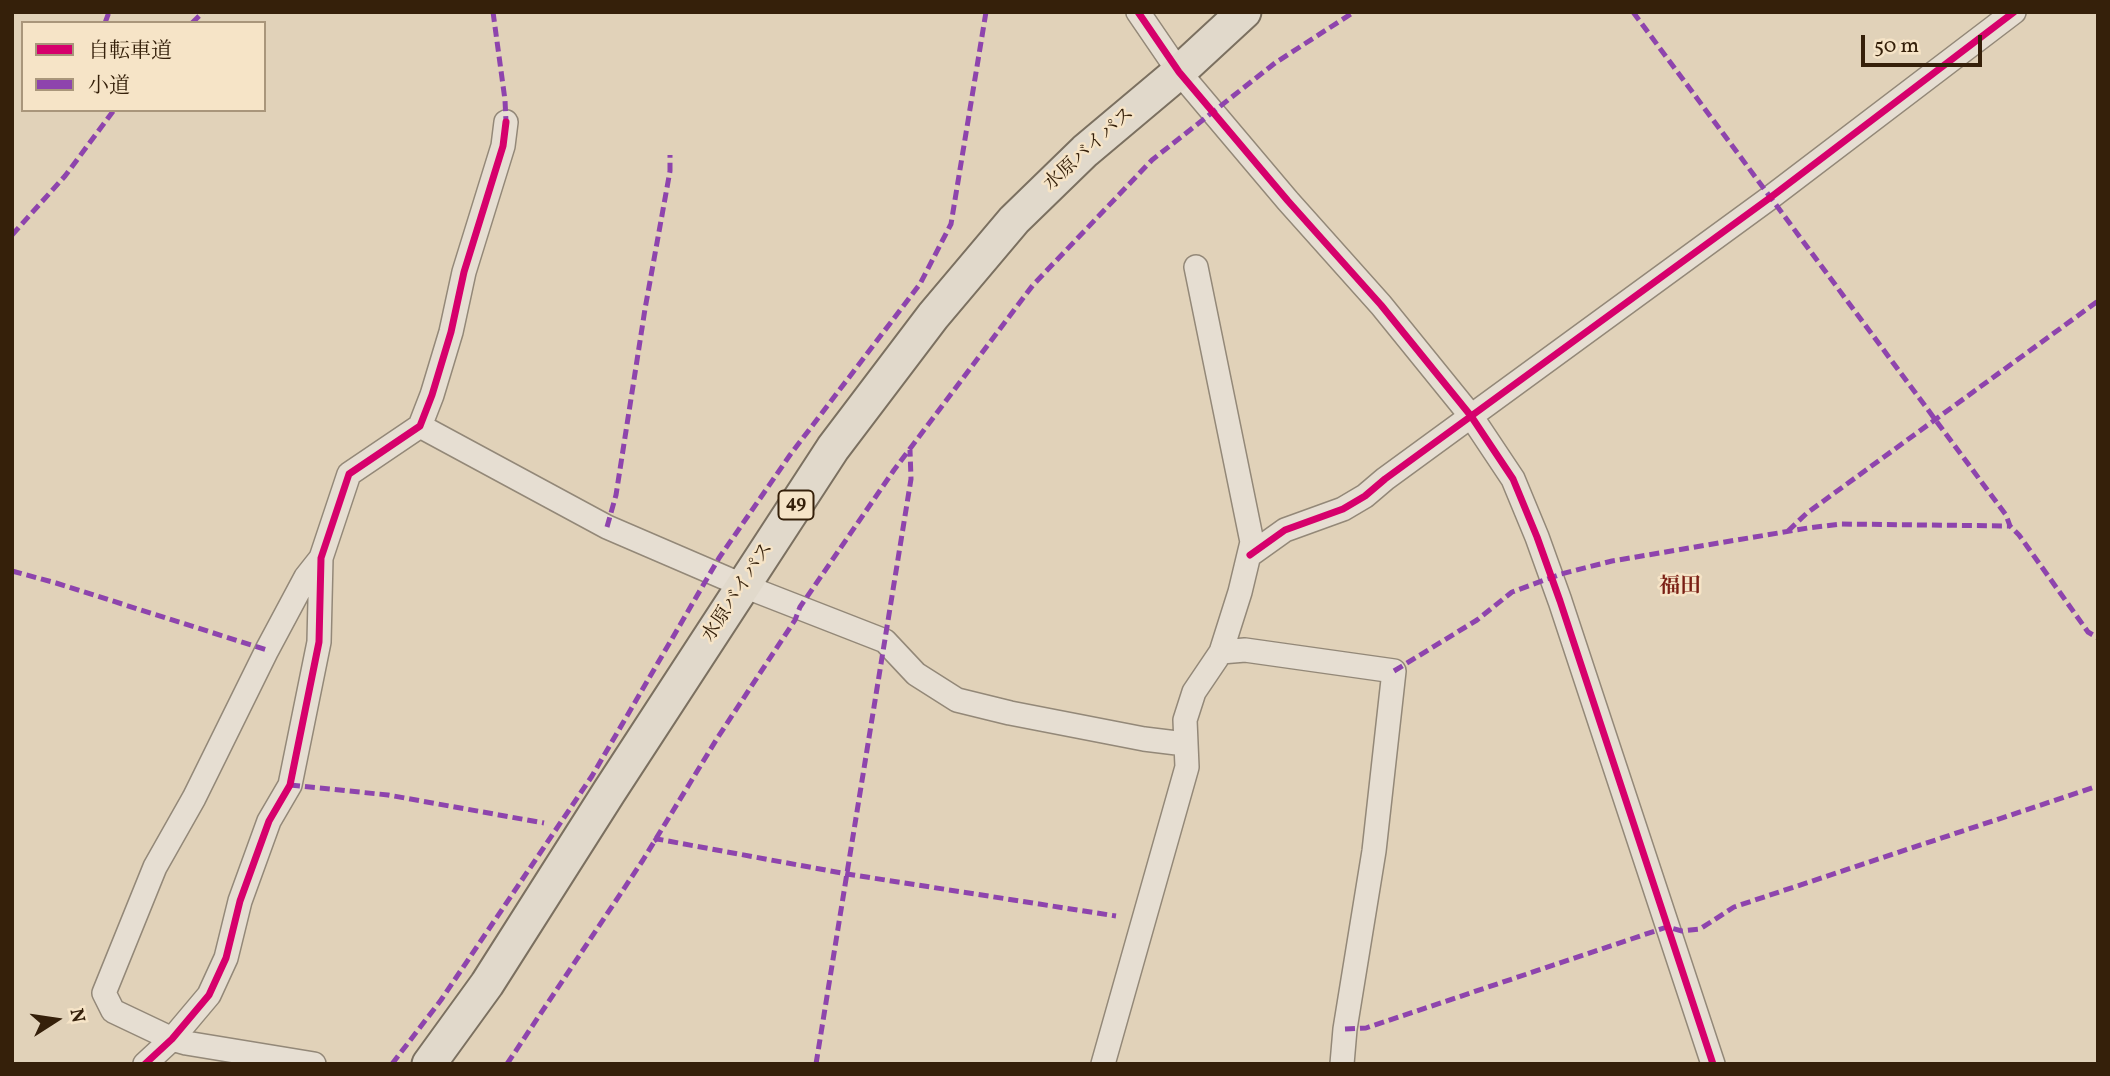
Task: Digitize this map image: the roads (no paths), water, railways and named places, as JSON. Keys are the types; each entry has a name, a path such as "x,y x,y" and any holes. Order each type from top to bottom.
{"highway":[{"name":"水原バイパス","path":"429,1064 487,984 833,448 933,316 1014,220 1085,151 1179,72 1244,12"}],"street":[{"path":"1138,12 1179,72 1288,201 1381,305 1471,416 1513,479 1537,537 1713,1064"},
{"path":"1250,555 1284,530 1343,509 1365,496 1771,197 2014,12"},
{"path":"145,1064 172,1039 209,995 226,958 240,901 269,821 289,785 319,642 321,558 349,474 420,426 451,332 464,272 503,146 506,122"},
{"path":"1103,1064 1187,767 1185,720 1195,692 1221,652 1241,592 1252,542 1196,267"},
{"path":"420,426 607,527 744,586 885,641 916,674 957,701 1144,739 1185,744"},
{"path":"314,1064 172,1039 113,1011 104,993 155,867 194,798 306,577 321,558"},
{"path":"1221,652 1245,650 1394,671 1374,851 1345,1029 1342,1064"}],"district":[{"name":"福田","path":"1680,588"}]}
